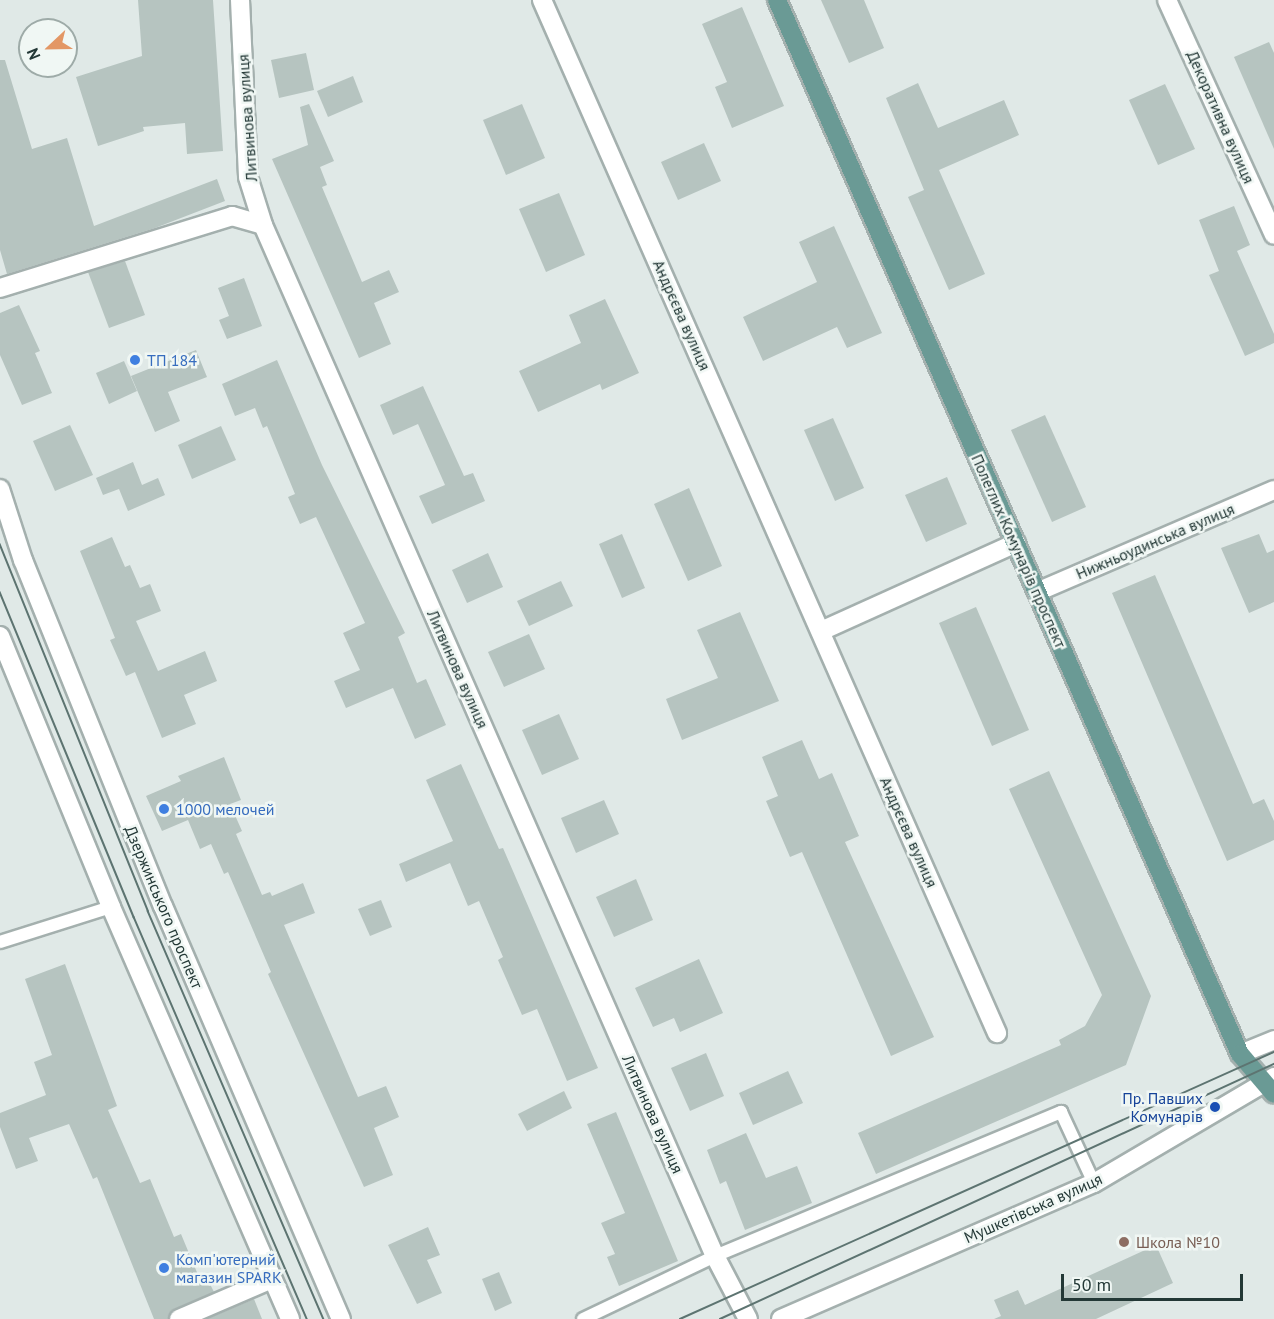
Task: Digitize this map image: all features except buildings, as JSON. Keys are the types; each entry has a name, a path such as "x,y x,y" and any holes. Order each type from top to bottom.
{"main road":[{"name":"Полеглих Комунарів проспект","path":"777,0 1240,1054 1271,1084"}],"street":[{"name":"Литвинова вулиця","path":"240,0 248,177 263,225 715,1256 748,1319"},
{"name":"Андрєєва вулиця","path":"542,0 997,1033"},
{"name":"Декоративна вулиця","path":"1167,0 1274,235"},
{"path":"0,288 232,216 263,225"},
{"name":"Дзержинського проспект","path":"0,489 23,560 163,906 341,1319"},
{"name":"Нижньоудинська вулиця","path":"1037,592 1274,490"},
{"path":"821,631 1016,543"},
{"path":"0,636 111,908 290,1319"},
{"path":"1240,1054 1274,1040"},
{"name":"Мушкетівська вулиця","path":"781,1319 1094,1183 1271,1084"},
{"path":"179,1319 272,1279"}],"lane":[{"path":"0,942 111,908"},
{"path":"583,1319 715,1256 1061,1112 1094,1183"}],"tram line":[{"path":"0,544 148,911 324,1319"},
{"path":"0,592 134,917 307,1319"},
{"path":"680,1319 1274,1052"},
{"path":"720,1319 1274,1064"}],"place":[{"name":"ТП 184","path":"135,360"},
{"name":"1000 мелочей","path":"164,809"},
{"name":"Пр. Павших Комунарiв","path":"1215,1107"},
{"name":"Школа №10","path":"1124,1242"},
{"name":"Комп'ютерний магазин SPARK","path":"164,1268"}]}
